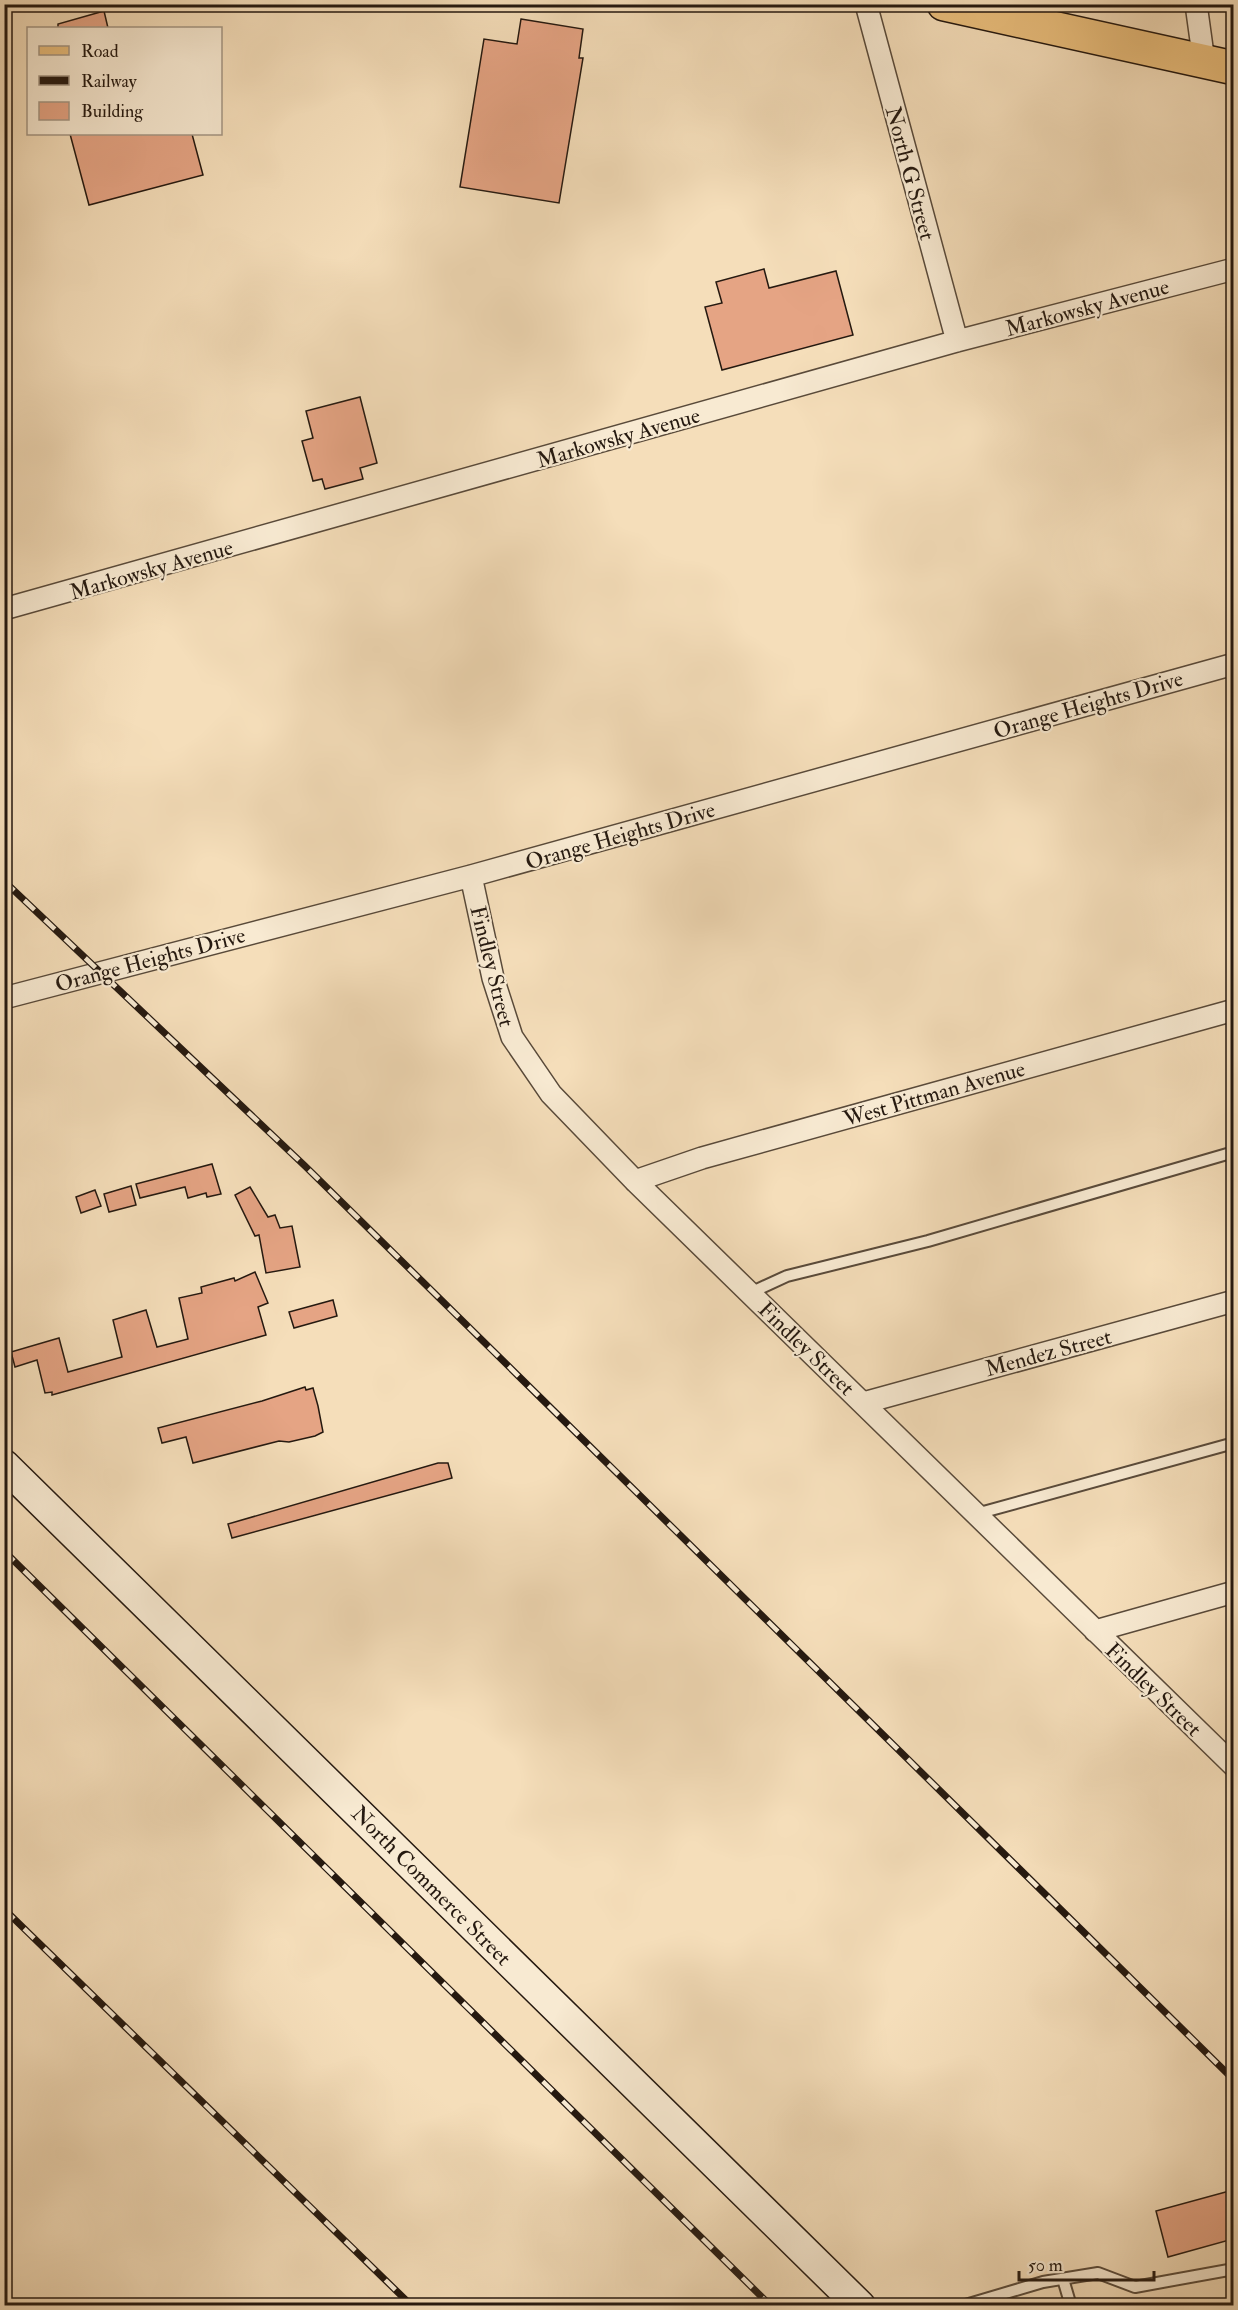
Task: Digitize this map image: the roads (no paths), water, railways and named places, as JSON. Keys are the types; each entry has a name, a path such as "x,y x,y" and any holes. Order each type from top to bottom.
{"main road":[{"path":"944,4 1219,65"},
{"name":"North Commerce Street","path":"4,1465 860,2306"}],"street":[{"name":"North G Street","path":"866,4 957,341"},
{"path":"1196,4 1219,65"},
{"name":"Markowsky Avenue","path":"4,609 957,341 1233,269"},
{"name":"Orange Heights Drive","path":"4,998 471,876 1233,663"},
{"name":"Findley Street","path":"471,876 493,978 512,1037 551,1094 635,1181 1233,1766"},
{"name":"West Pittman Avenue","path":"635,1181 702,1158 1233,1010"},
{"name":"Mendez Street","path":"863,1403 1233,1301"},
{"path":"1095,1630 1233,1592"}],"lane":[{"path":"750,1293 787,1276 928,1241 997,1219 1114,1189 1233,1152"},
{"path":"976,1514 1233,1443"},
{"path":"962,2306 1044,2282 1098,2273 1135,2287 1233,2269"},
{"path":"1063,2279 1071,2306"}],"railway":[{"path":"4,881 305,1166 1234,2080"},
{"path":"4,1551 771,2306"},
{"path":"4,1909 412,2306"}]}
